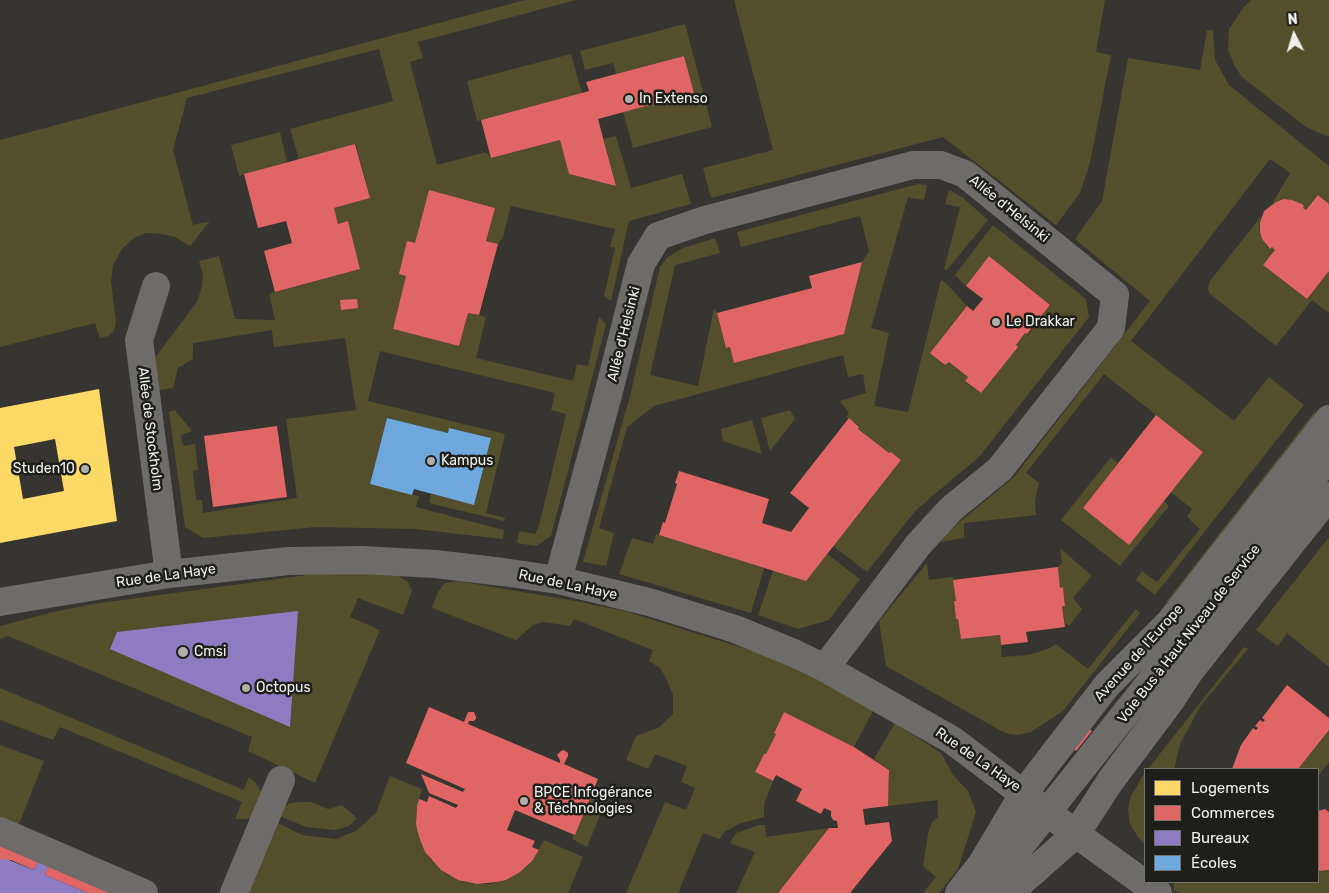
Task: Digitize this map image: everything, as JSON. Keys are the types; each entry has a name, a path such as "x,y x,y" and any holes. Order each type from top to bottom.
{"street":[{"name":"Allée d'Helsinki","path":"558,580 610,391 641,264 658,236 713,218 913,164 941,165 966,174 1115,295 1111,328 1000,469 951,510 918,545 825,668"},
{"name":"Allée de Stockholm","path":"156,286 138,340 169,574"},
{"name":"Avenue de l'Europe","path":"959,893 981,866 1024,792 1107,685 1170,622 1329,419"},
{"name":"Voie Bus à Haut Niveau de Service","path":"1048,811 1329,457"},
{"path":"1009,893 1076,834 1111,780 1171,700 1190,671 1329,496"},
{"name":"Rue de La Haye","path":"0,602 169,574 288,561 362,560 444,565 558,580 649,602 736,629 796,654 825,668 952,740 1144,883"},
{"path":"234,893 281,780"},
{"path":"984,893 1048,811"},
{"path":"0,831 144,893"},
{"name":"Rue de La Haye","path":"1144,883 1158,893"}],"shaded area":[{"path":"525,0 576,0 418,42 423,58 410,62 437,165 486,152 491,158 560,140 569,174 616,186 604,139 616,136 631,188 682,174 691,204 629,221 611,301 604,296 615,248 610,247 615,229 511,206 503,237 498,244 486,241 495,208 429,191 415,243 399,274 406,276 393,329 459,346 468,313 486,317 476,358 573,381 577,364 588,366 599,317 606,324 551,536 536,546 517,543 519,531 535,534 539,526 566,414 551,410 555,393 380,351 368,401 505,434 486,513 505,518 504,521 429,503 431,494 474,504 491,438 449,428 448,433 387,418 370,484 419,496 416,507 504,530 503,539 415,529 316,527 203,538 185,527 169,412 175,410 192,431 181,435 183,446 195,444 198,470 193,471 196,500 202,500 203,513 297,498 286,419 356,410 345,338 274,347 272,330 193,343 193,359 178,368 173,388 154,391 151,363 197,302 202,286 203,274 199,261 219,256 235,319 275,320 269,294 360,269 348,222 338,224 334,208 370,198 356,144 299,159 290,129 393,101 379,49 187,98 173,150 193,225 210,221 190,246 175,237 146,233 134,238 122,249 113,265 111,281 116,322 114,331 108,336 100,338 95,323 0,347 0,140"},
{"path":"734,0 1105,0 1096,52 1111,55 1090,163 1080,193 1056,225 943,137 711,198 703,168 773,150"},
{"path":"1251,0 1329,0 1329,137 1306,127 1242,77 1234,65 1228,49 1229,29"},
{"path":"685,24 712,127 633,148 623,112 694,93 684,56 616,74 613,63 585,70 580,51"},
{"path":"1207,30 1213,30 1215,60 1229,85 1329,166 1329,204 1318,195 1306,210 1302,204 1292,200 1284,199 1272,204 1290,173 1270,159 1131,341 1234,421 1269,377 1304,405 1155,595 1136,580 1142,571 1157,582 1200,529 1187,517 1192,509 1171,492 1203,452 1104,374 1026,473 1039,483 1035,500 1036,515 964,523 964,538 940,542 950,530 1014,477 1150,301 1075,239 1102,201 1128,58 1200,70"},
{"path":"571,54 582,93 477,121 467,81"},
{"path":"280,132 287,162 239,176 231,145"},
{"path":"918,184 927,185 924,200 908,197 871,328 889,333 874,406 908,412 941,280 967,306 930,353 945,365 949,362 968,377 965,382 980,393 1018,347 1016,345 1025,333 1028,335 1050,305 989,256 966,286 955,275 993,225 1086,299 1089,317 979,457 916,510 867,572 833,546 901,460 858,429 859,426 846,417 849,413 840,401 866,393 863,374 848,377 843,355 654,406 627,427 599,528 614,533 606,566 583,562 630,396 660,267 668,257 683,248 715,238 720,253 675,265 650,375 698,386 714,308 726,348 730,347 734,363 844,334 862,262 869,251 860,216 741,247 737,232"},
{"path":"949,190 962,197 988,220 947,270 944,269 960,207 945,204"},
{"path":"1262,215 1259,227 1261,236 1267,247 1270,249 1272,247 1275,250 1263,265 1307,299 1329,271 1329,313 1312,300 1276,346 1210,294 1208,289 1210,281"},
{"path":"790,410 795,419 770,451 761,418"},
{"path":"1315,411 1317,422 1177,601 1166,602"},
{"path":"752,420 762,454 723,441 721,429"},
{"path":"1111,457 1118,463 1083,508 1129,544 1164,501 1169,506 1120,566 1061,520"},
{"path":"656,534 764,568 751,613 619,574 632,538 653,544"},
{"path":"1329,537 1329,667 1287,633 1278,646 1256,630"},
{"path":"1060,548 1092,576 1073,598 1082,609 1069,626 1065,623 1062,606 1065,605 1063,587 1060,588 1058,567 1062,563"},
{"path":"827,554 860,579 829,620 798,629 758,615 773,571"},
{"path":"927,563 929,580 953,577 956,619 958,619 961,639 1000,635 1002,657 1028,655 1048,649 1056,644 1088,669 1136,609 1140,613 1063,711 1031,732 1017,735 1005,733 886,666 879,621"},
{"path":"322,573 395,574 408,582 412,591 403,615 358,598 350,617 380,630 315,783 248,751 252,737 8,636 0,639 0,626 53,612 93,604"},
{"path":"458,581 625,611 759,653 832,681 875,707 854,747 784,712 774,732 776,734 755,772 773,781 764,804 764,817 739,824 724,832 720,839 703,833 678,893 626,893 665,802 686,810 695,788 681,782 687,766 655,754 648,769 626,760 636,736 658,728 673,714 673,695 666,678 660,668 649,661 653,650 574,619 570,626 544,622 533,625 516,640 432,608 438,592 445,583"},
{"path":"1244,647 1248,649 1201,705 1181,742 1174,768 1149,768"},
{"path":"0,688 244,790 249,777 255,782 261,792 263,803 258,813 248,819 235,819 242,802 60,727 53,740 0,720"},
{"path":"895,723 941,753 953,775 968,791 976,812 958,869 939,893 923,893 936,877 923,866 928,834 932,822 938,817 938,800 888,806 889,770 874,759"},
{"path":"1329,730 1329,762 1319,775 1319,768 1299,768"},
{"path":"0,745 44,761 19,824 16,827 0,819"},
{"path":"1144,774 1144,843 1130,824 1128,810 1131,796"},
{"path":"390,776 422,789 416,818 419,837 430,859 446,874 464,882 477,884 490,884 506,880 526,867 536,855 544,840 583,857 568,893 247,893 276,822 302,835 336,839 356,831 376,813"},
{"path":"595,788 609,793 587,847 572,839"},
{"path":"311,802 328,809 342,805 357,818 349,826 335,830 306,827 280,816 282,808 290,803"},
{"path":"765,825 766,837 829,828 778,893 736,893 755,852 730,843 736,833"},
{"path":"1329,870 1329,893 1180,893 1174,890 1174,883 1319,883 1319,871"}],"building: Logements":[{"name":"Studen10","path":"99,389 117,521 0,543 0,408","holes":["55,439 64,491 23,499 14,447"]}],"building: Commerces":[{"path":"684,56 694,93 598,119 616,186 569,174 560,140 491,158 481,120 589,91 586,82"},
{"path":"355,144 370,198 334,208 338,224 348,221 360,269 275,292 264,251 292,243 286,221 258,228 244,174"},
{"path":"429,190 495,208 486,241 498,244 479,315 468,313 459,346 393,329 406,276 399,274 407,241 415,243"},
{"path":"1318,195 1329,204 1329,271 1307,299 1263,265 1275,250 1272,247 1270,249 1262,239 1260,223 1264,211 1276,202 1284,199 1292,200 1302,204 1306,210"},
{"name":"Le Drakkar","path":"989,256 1050,305 1027,334 1025,333 1016,345 1018,347 981,393 965,381 968,377 949,362 945,365 930,353 967,306 973,311 983,299 966,286"},
{"path":"862,262 844,334 734,363 730,347 726,348 717,313 812,288 809,276"},
{"path":"357,299 358,308 341,310 340,300"},
{"path":"1156,415 1203,452 1129,545 1083,508"},
{"path":"849,418 859,427 858,429 901,460 806,581 659,535 663,522 665,523 679,471 769,499 762,523 791,532 809,508 790,493"},
{"path":"277,426 287,497 213,507 204,436"},
{"path":"1058,567 1060,588 1063,587 1065,606 1062,606 1065,627 1026,632 1028,642 1001,645 1000,635 961,639 958,619 956,619 953,580"},
{"path":"1287,685 1329,718 1329,730 1299,768 1232,768 1241,745 1253,728 1256,730 1258,728 1255,726 1260,720 1263,722 1265,720 1262,718"},
{"name":"BPCE Infogérance & Téchnologies","path":"429,707 464,722 468,712 474,712 476,719 469,721 468,724 560,763 557,755 564,750 568,753 568,756 564,764 598,779 575,835 515,810 507,830 535,841 532,847 539,850 532,861 520,872 506,880 477,884 458,880 441,870 425,852 419,837 416,824 417,806 419,799 427,802 429,796 456,808 458,805 429,793 421,774 463,792 465,789 406,763"},
{"path":"784,712 854,747 889,770 888,806 863,809 865,825 889,822 892,841 850,893 778,893 829,828 838,828 837,821 833,820 831,816 831,811 824,808 821,814 796,801 802,789 776,775 773,781 755,772 776,734 774,733"},
{"path":"1088,728 1092,731 1076,751 1071,748"},
{"path":"1325,809 1329,812 1329,870 1319,871 1319,811"},
{"path":"0,846 38,862 34,870 11,860 0,860"},
{"path":"48,866 112,893 88,893 45,875"}],"building: Bureaux":[{"name":"Octopus","path":"298,611 290,727 110,649 117,632"},
{"path":"6,859 34,870 38,862 48,866 45,875 88,893 0,893 0,860"}],"building: Écoles":[{"name":"Kampus","path":"387,418 448,433 449,428 491,438 474,505 414,489 412,495 370,484"}],"place":[{"name":"In Extenso","path":"629,99"},
{"name":"Le Drakkar","path":"996,322"},
{"name":"Kampus","path":"431,461"},
{"name":"Studen10","path":"85,469"},
{"name":"Cmsi","path":"183,652"},
{"name":"Octopus","path":"246,688"},
{"name":"BPCE Infogérance & Téchnologies","path":"524,801"}]}
